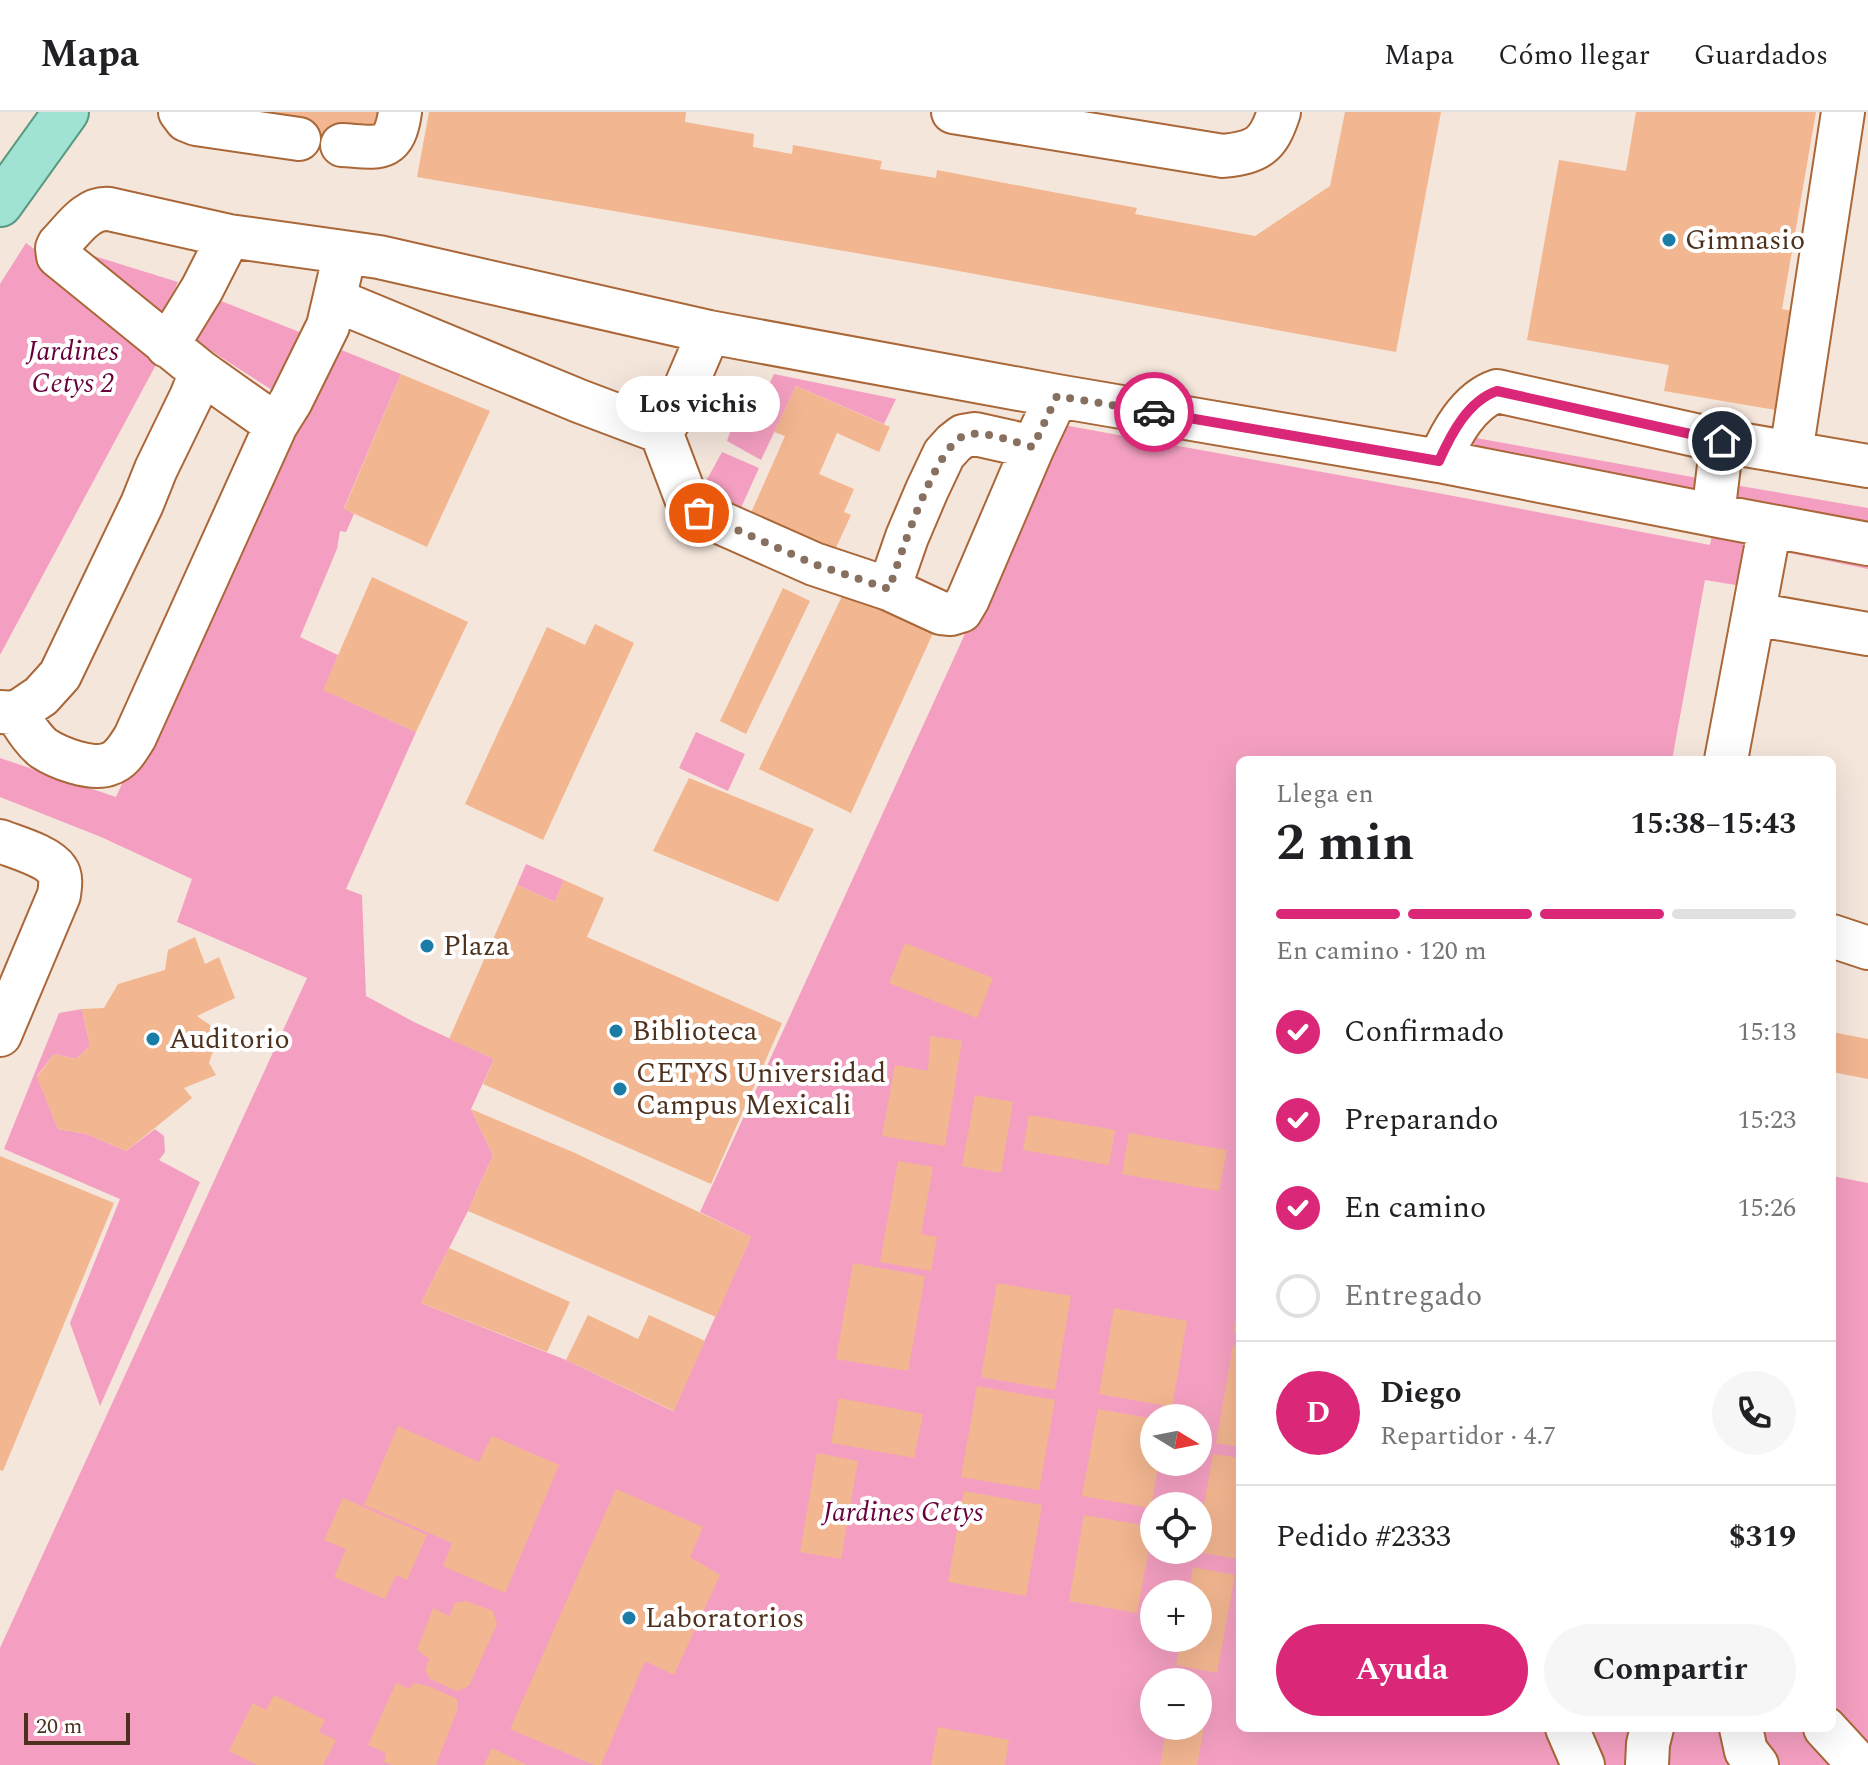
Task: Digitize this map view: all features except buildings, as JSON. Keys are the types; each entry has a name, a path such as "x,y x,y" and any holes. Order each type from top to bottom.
{"main road":[{"path":"0,204 66,112"}],"lane":[{"path":"180,112 186,120 196,124 299,139"},
{"path":"342,145 386,145 396,135 400,112"},
{"path":"966,113 1223,156 1243,153 1265,142 1273,132 1279,112"},
{"path":"1791,453 1843,112"},
{"path":"276,425 167,346 63,262 58,256 59,244 90,212 102,208 229,236 379,257 709,332 1057,396 1439,461 1770,526 1866,533"},
{"path":"167,346 202,289 229,236"},
{"path":"201,372 60,675 41,696 8,713 43,748 70,762 108,765 124,755 135,737 276,425 328,326 345,253"},
{"path":"335,300 661,432 686,498 699,513 814,564 889,589 941,613 961,611 968,599 1057,396"},
{"path":"661,432 675,411 709,332"},
{"path":"1439,461 1446,444 1470,410 1497,391 1722,441 1868,466"},
{"path":"889,589 927,490 944,454 954,443 963,436 975,434 1033,447"},
{"path":"1713,515 1722,441"},
{"path":"1727,756 1770,526"},
{"path":"1754,614 1868,634"},
{"path":"0,841 47,862 57,870 61,881 59,895 0,1035"},
{"path":"1836,937 1868,948"},
{"path":"1569,1732 1583,1765"},
{"path":"1647,1765 1651,1732"},
{"path":"1742,1732 1746,1751 1757,1765"},
{"path":"1829,1732 1859,1765"}],"green space":[{"name":"Jardines Cetys 2","path":"26,243 166,346 0,655 0,284"},
{"path":"78,251 178,282 161,319"},
{"path":"206,295 302,333 275,392 185,334"},
{"name":"Jardines Cetys","path":"324,343 401,374 344,508 354,514 346,532 340,531 337,549 300,637 338,655 324,690 416,732 346,889 362,895 366,996 494,1059 471,1109 493,1155 421,1303 566,1360 673,1411 751,1237 700,1212 1058,424 1710,545 1715,519 1868,548 1868,569 1774,550 1754,588 1705,580 1673,756 1236,756 1236,1732 1836,1732 1836,1177 1868,1183 1868,1765 0,1765 0,1648 307,978 177,922 192,879 101,837 0,797 0,758 116,797 288,413"},
{"path":"774,374 896,399 884,424 796,386 761,460 727,441 733,424 756,411"},
{"path":"1465,436 1698,478 1693,511 1460,465"},
{"path":"722,452 759,468 740,510 706,493 704,485"},
{"path":"1717,482 1868,508 1868,544 1713,515"},
{"path":"696,732 745,754 728,791 679,768"},
{"path":"526,864 564,880 555,902 517,885"},
{"path":"82,1009 90,1046 76,1059 54,1054 37,1076 58,1129 87,1134 126,1151 155,1129 164,1136 165,1152 159,1160 200,1182 100,1406 70,1323 120,1199 4,1149 59,1013"}],"way so far":[{"path":"699,513 814,564 889,589 907,537 944,454 963,436 989,436 1033,447 1057,396 1154,412"}],"place":[{"name":"Gimnasio","path":"1669,240"},
{"name":"Los vichis","path":"699,513"},
{"name":"Plaza","path":"427,946"},
{"name":"Biblioteca","path":"616,1031"},
{"name":"Auditorio","path":"153,1039"},
{"name":"CETYS Universidad Campus Mexicali","path":"620,1089"},
{"name":"Laboratorios","path":"629,1618"}],"route":[{"path":"1154,412 1439,461 1446,444 1470,410 1488,394 1497,391 1722,441"}]}
